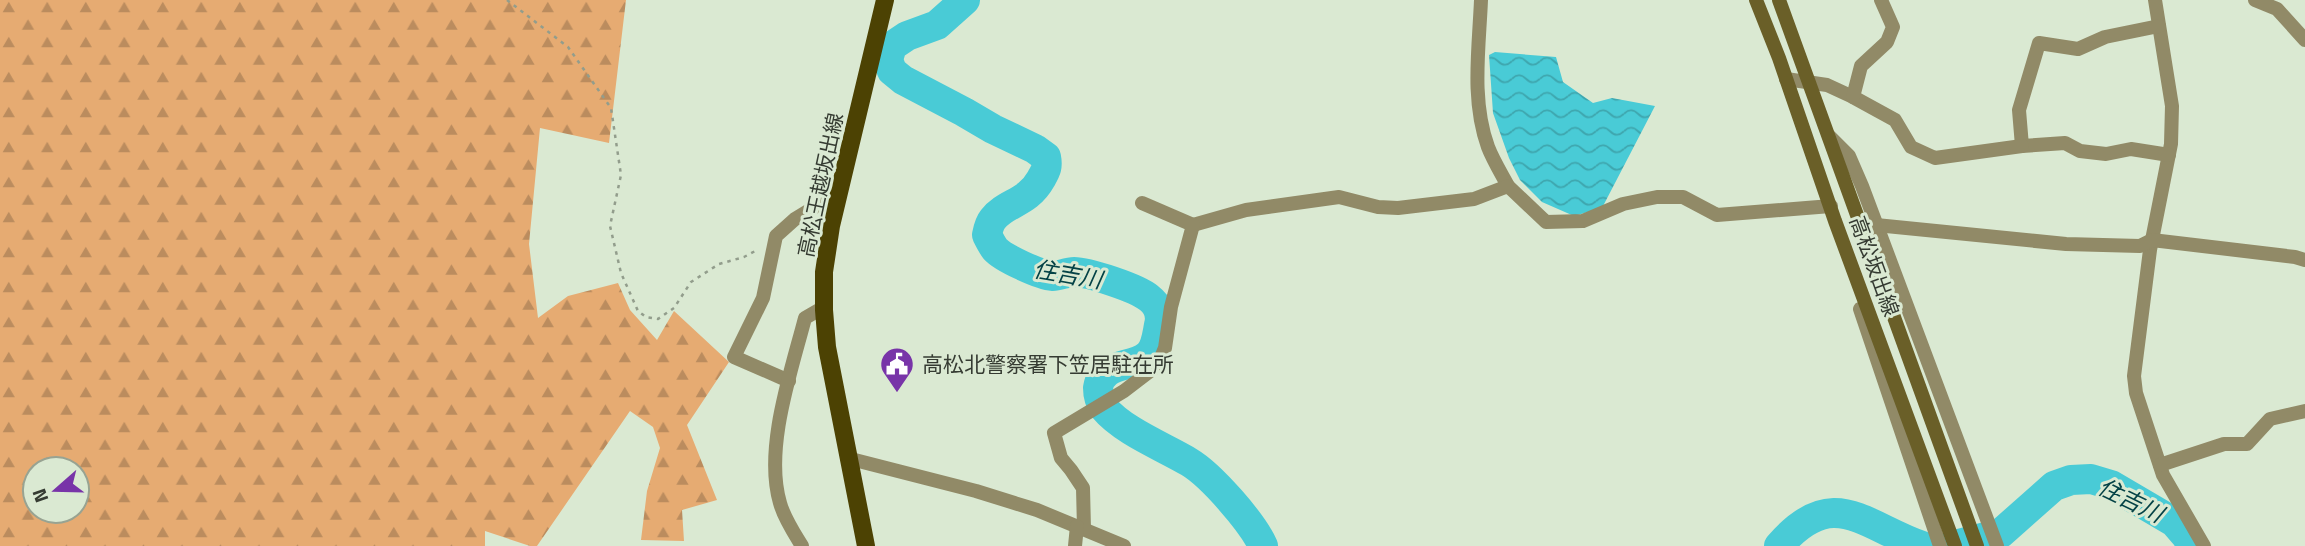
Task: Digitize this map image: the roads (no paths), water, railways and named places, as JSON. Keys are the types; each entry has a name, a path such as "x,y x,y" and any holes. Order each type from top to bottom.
{"main road":[{"name":"高松王越坂出線","path":"866,546 827,347 824,272 837,202 885,0"},
{"name":"高松坂出線","path":"1756,0 1955,546"},
{"name":"高松坂出線","path":"1779,0 1977,546"}],"street":[{"path":"1481,0 1476,57 1480,113 1488,146 1507,186 1546,222 1583,221 1623,204 1657,197 1683,197 1717,215 1830,206"},
{"path":"1853,97 1861,66 1887,42 1893,27 1881,0"},
{"path":"2155,0 2172,106 2169,155 2152,240 2134,376 2136,393 2163,475 2204,546"},
{"path":"2255,0 2277,9 2305,40"},
{"path":"2022,146 2019,110 2039,43 2078,49 2105,37 2159,26"},
{"path":"1786,79 1827,85 1853,97 1895,120 1911,147 1935,158 2022,146 2065,144 2080,151 2106,154 2131,149 2169,155"},
{"path":"1829,136 1849,156 1997,546"},
{"path":"1142,203 1193,225 1246,211 1339,197 1378,207 1398,208 1474,199 1507,186"},
{"path":"789,381 734,357 764,298 776,236 795,219 818,205 837,202"},
{"path":"1835,221 1838,242 1940,546"},
{"path":"1075,546 1081,528 1083,488 1061,458 1054,433 1124,391 1158,365 1166,348 1171,307 1193,225"},
{"path":"1876,225 2066,244 2140,246 2152,240 2305,260"},
{"path":"802,546 780,504 776,476 776,438 806,318 824,307"},
{"path":"2160,465 2224,444 2247,444 2270,419 2305,411"},
{"path":"847,458 976,491 1037,510 1124,546"}],"water":[{"path":"1495,52 1556,57 1563,82 1593,103 1612,98 1655,106 1602,208 1574,216 1542,202 1520,180 1493,113 1489,55"}],"waterway":[{"name":"住吉川","path":"965,0 937,25 907,36 892,46 888,60 892,71 903,80 1046,157 1045,171 1035,187 1023,198 998,213 987,235 995,249 1022,266 1053,276 1074,272 1112,281 1149,298 1155,304 1160,317 1153,349 1142,359 1105,373 1098,388 1101,403 1122,424 1198,468 1241,513 1263,546"},
{"name":"住吉川","path":"1951,546 2001,533 2054,486 2071,480 2091,479 2111,485 2174,522 2191,546"},
{"name":"住吉川","path":"1779,546 1798,527 1816,517 1833,513 1866,521 1922,546"}],"place":[{"name":"高松北警察署下笠居駐在所","path":"897,394"}]}
